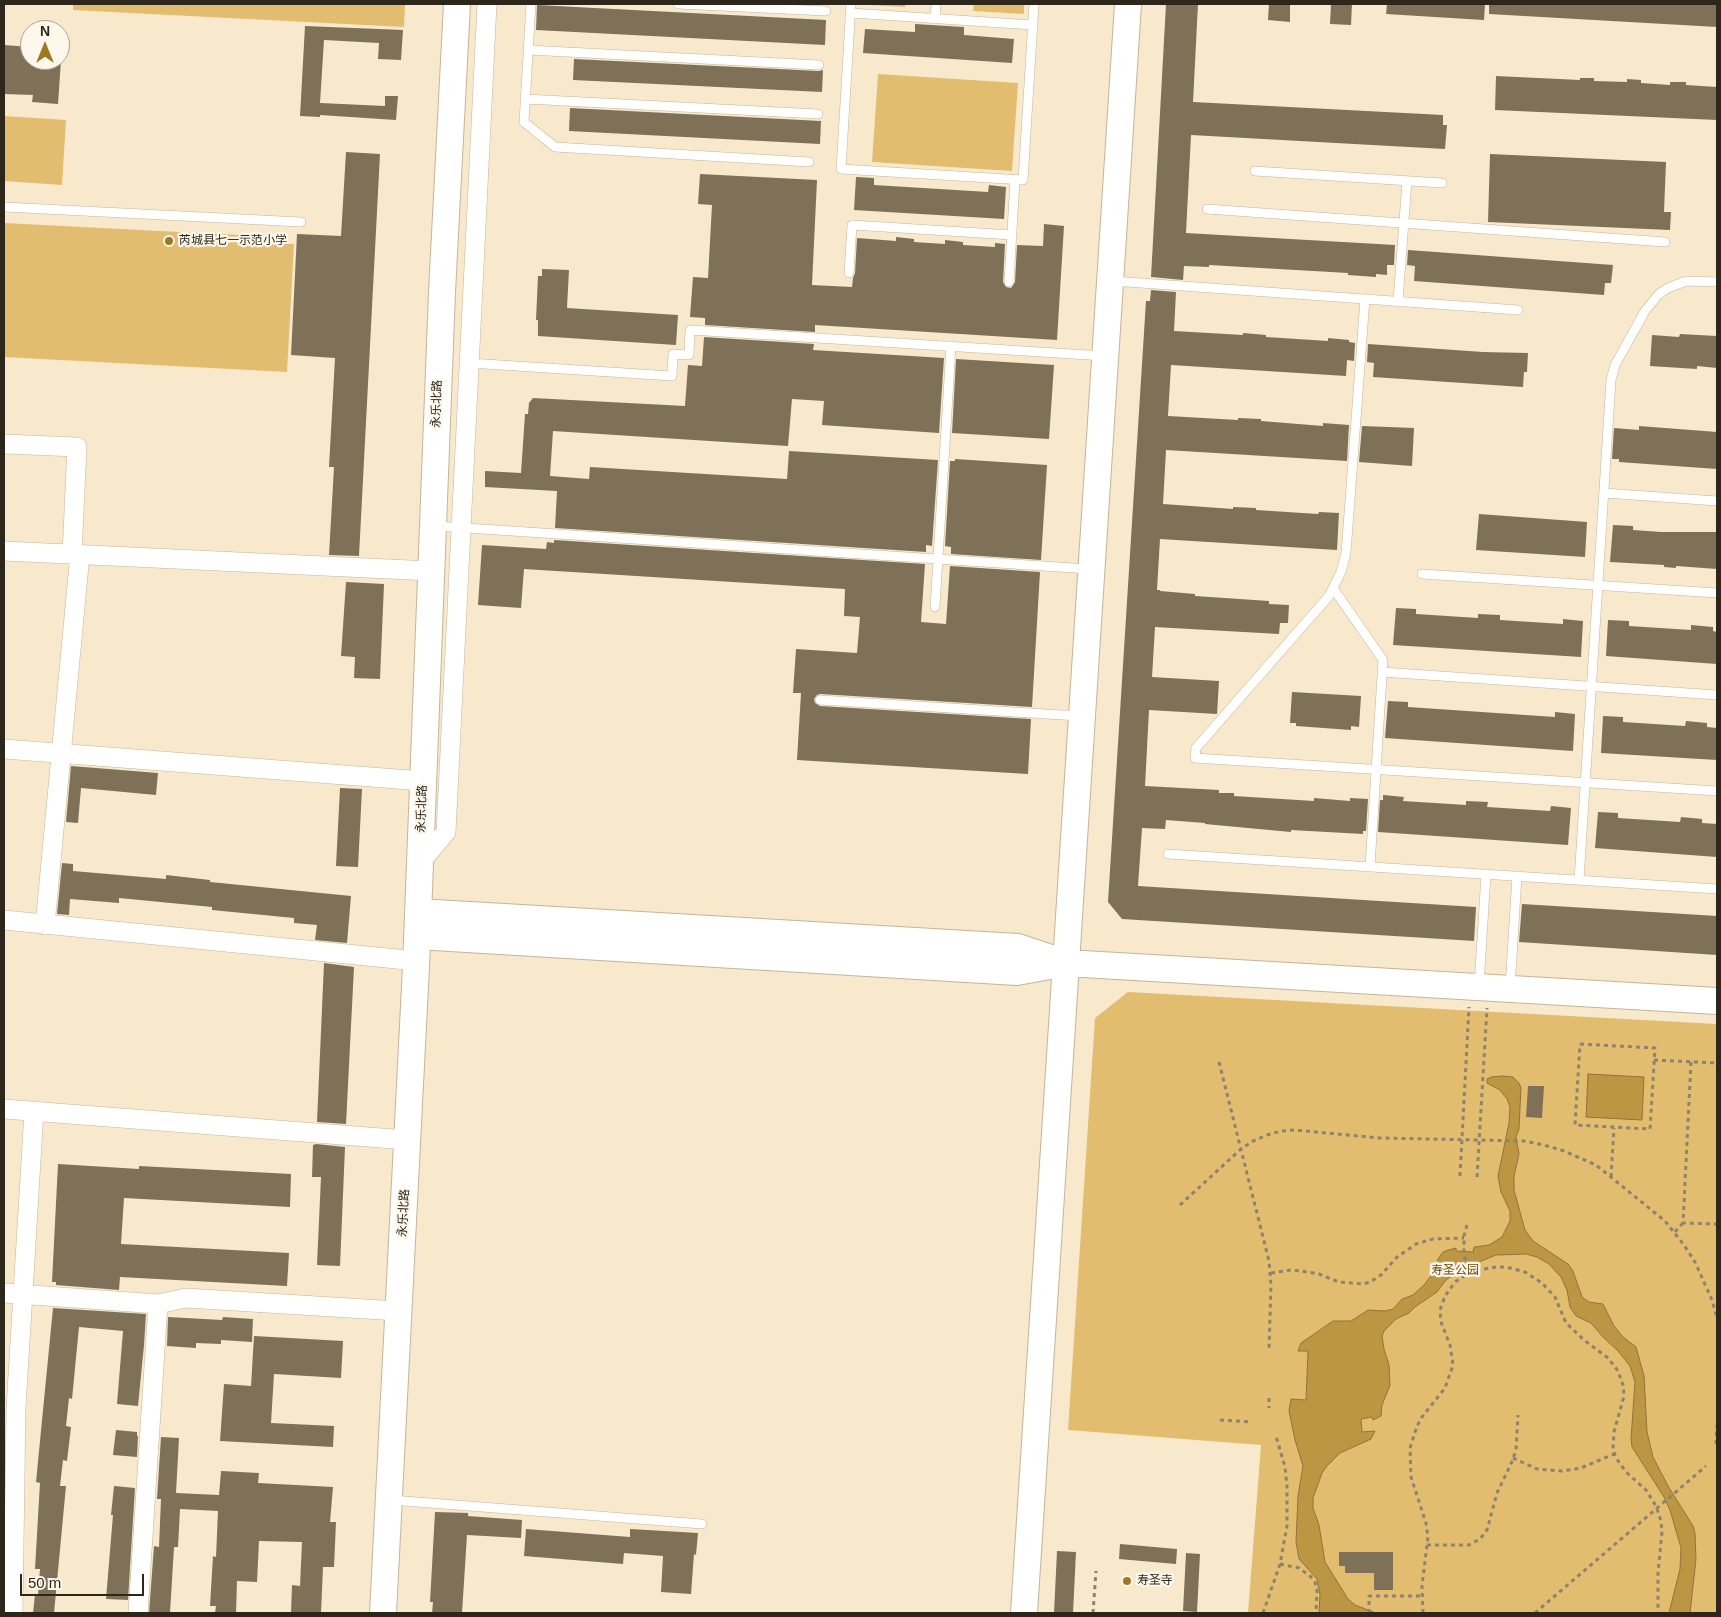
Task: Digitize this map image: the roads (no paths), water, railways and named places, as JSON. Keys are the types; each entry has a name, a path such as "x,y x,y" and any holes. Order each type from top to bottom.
{"street":[{"name":"永乐北路","path":"383,1613 417,936 442,292 457,4"},
{"path":"420,863 446,832 487,4"},
{"path":"1024,1613 1128,4"},
{"path":"4,444 77,447 76,554 45,925"},
{"path":"4,551 431,571"},
{"path":"4,749 423,781"},
{"path":"4,920 45,925 417,936 1018,947 1066,963 1717,1001"},
{"path":"4,1109 407,1140"},
{"path":"13,1613 9,1430 22,1294 34,1111"},
{"path":"4,1293 158,1304 186,1298 398,1311"},
{"path":"138,1613 158,1304"}],"lane":[{"path":"531,4 524,122 555,147 809,162"},
{"path":"678,4 826,11"},
{"path":"935,19 936,4"},
{"path":"1033,25 935,19 851,8 841,169 1023,180 1033,25 1034,4"},
{"path":"528,50 819,65"},
{"path":"525,99 818,114"},
{"path":"1255,171 1442,183"},
{"path":"1009,282 1015,180"},
{"path":"1398,302 1407,181"},
{"path":"4,207 301,222"},
{"path":"1207,209 1665,242"},
{"path":"849,273 852,225 1012,235"},
{"path":"1110,280 1518,310"},
{"path":"1579,880 1611,380 1615,365 1645,311 1659,294 1668,288 1686,281 1717,282"},
{"path":"1365,299 1346,553 1341,572 1329,596 1196,748 1195,758 1717,791"},
{"path":"469,363 672,376 673,354 689,355 690,330 1105,356"},
{"path":"935,607 951,346"},
{"path":"1604,493 1717,500"},
{"path":"433,526 1092,569"},
{"path":"1422,574 1717,593"},
{"path":"1333,588 1383,660 1370,866"},
{"path":"1382,672 1717,695"},
{"path":"820,700 1082,716"},
{"path":"1168,854 1717,889"},
{"path":"1486,874 1487,988"},
{"path":"1487,988 1517,876"},
{"path":"389,1500 702,1524"}],"place":[{"name":"芮城县七一示范小学","path":"169,241"},
{"name":"寿圣寺","path":"1127,1581"}],"park label":[{"name":"寿圣公园","path":"1455,1271"}]}
